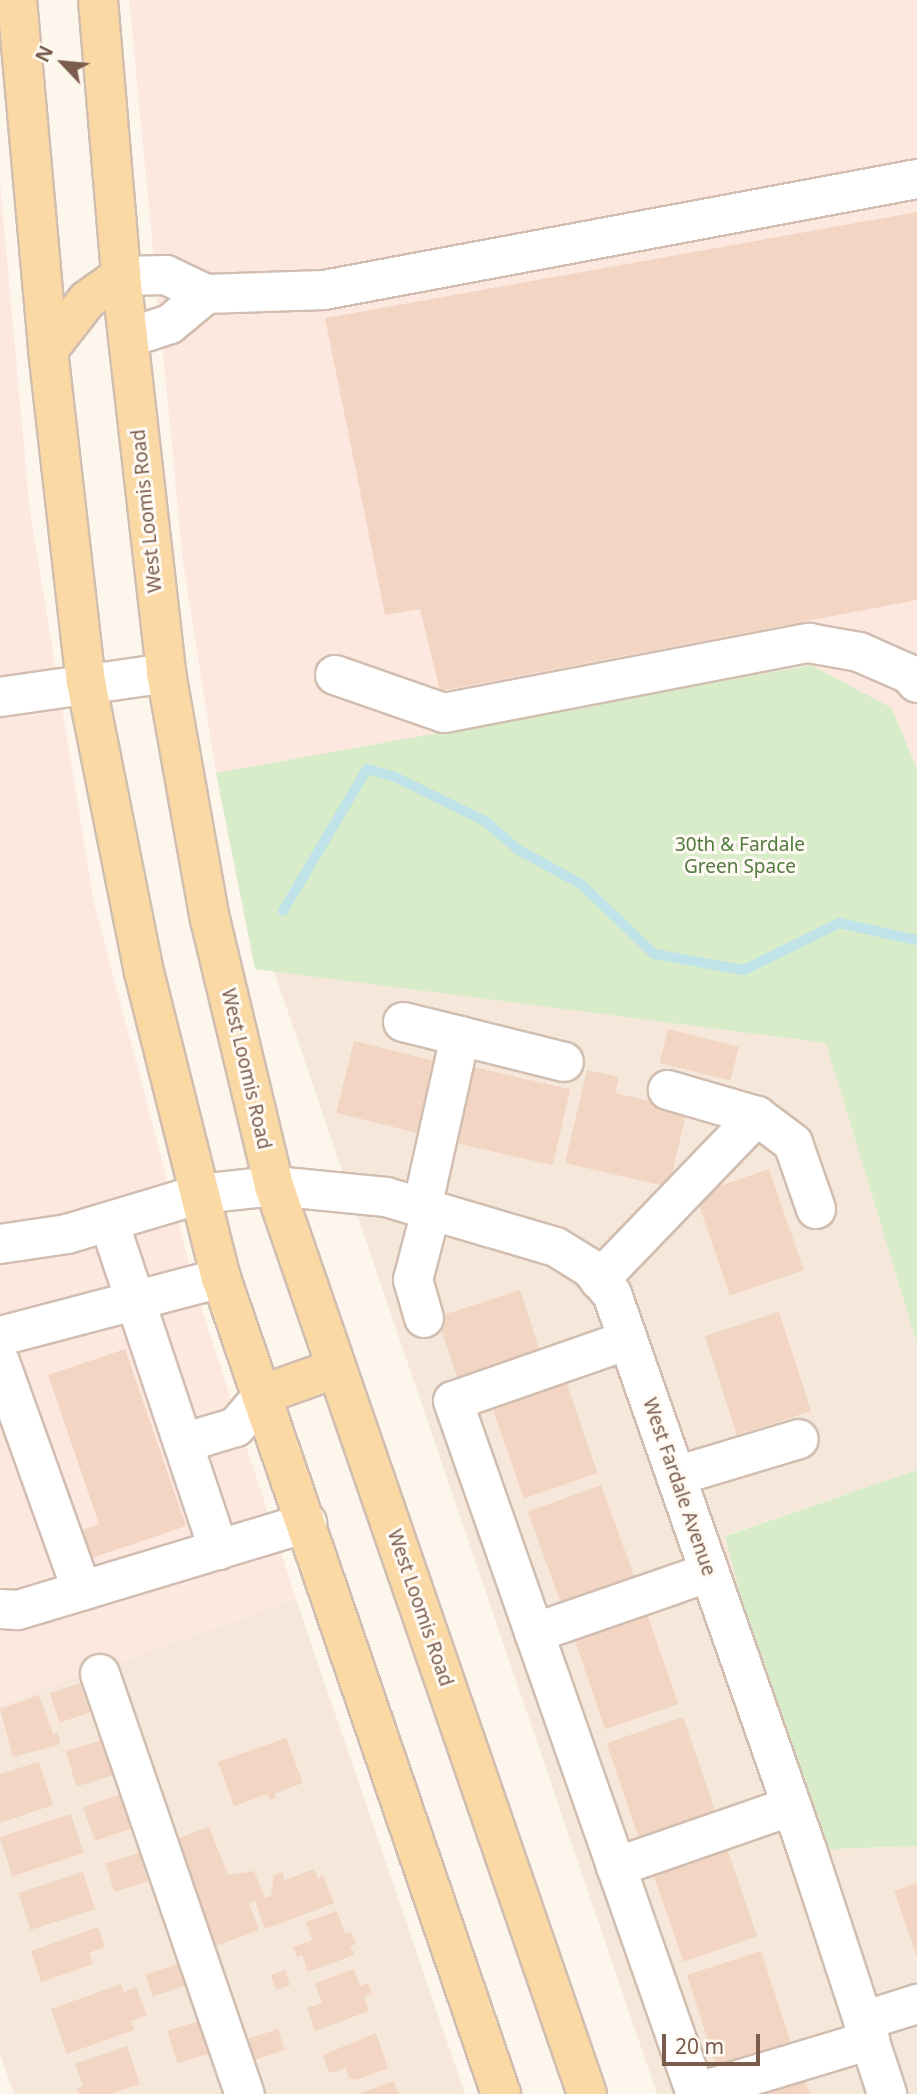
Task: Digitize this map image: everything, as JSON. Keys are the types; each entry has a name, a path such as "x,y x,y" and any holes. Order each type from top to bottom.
{"main road":[{"path":"17,0 48,350 86,682 144,972 221,1278 264,1394 501,2094"},
{"name":"West Loomis Road","path":"98,0 121,276 166,673 210,919 274,1186 587,2094"},
{"path":"48,350 87,300 121,276"},
{"path":"264,1394 337,1368"}],"street":[{"path":"121,276 166,275 206,294 324,290 917,179"},
{"path":"128,338 170,324 206,294"},
{"path":"335,675 444,713 809,643 859,652 909,674 917,682"},
{"path":"0,697 86,682 166,673"},
{"path":"403,1022 564,1062"},
{"path":"424,1318 413,1280 460,1036"},
{"path":"668,1090 757,1116 793,1143 817,1209"},
{"path":"599,1280 757,1116"},
{"name":"West Fardale Avenue","path":"0,1244 67,1234 200,1194 274,1186 386,1197 556,1247 599,1280 612,1294 792,1806 887,2094"},
{"path":"109,1222 219,1550"},
{"path":"0,1336 221,1278"},
{"path":"628,1340 453,1401 695,2094 867,2031 917,2004"},
{"path":"0,1362 82,1591"},
{"path":"183,1443 236,1427 264,1394"},
{"path":"676,1476 799,1439"},
{"path":"0,1609 18,1610 307,1523"},
{"path":"534,1633 710,1572"},
{"path":"100,1674 244,2094"},
{"path":"616,1867 792,1806"}],"shaded area":[{"path":"129,0 917,0 917,769 892,708 811,665 216,773 183,562"},
{"path":"0,182 30,511 94,903 200,1304 296,1599 0,1705"},
{"path":"274,971 826,1043 917,1344 917,1470 726,1535 807,1850 917,1846 917,2094 657,2094"},
{"path":"296,1599 465,2094 14,2094 0,2054 0,1705"}],"green space":[{"name":"30th & Fardale Green Space","path":"811,665 892,708 917,769 917,1344 826,1043 255,969 216,773"},
{"path":"917,1470 917,1846 807,1850 725,1536"}],"building":[{"path":"917,212 917,600 440,691 420,609 385,615 325,318"},
{"path":"668,1029 739,1047 730,1081 660,1063"},
{"path":"354,1041 440,1063 422,1134 336,1113"},
{"path":"465,1065 570,1089 553,1165 447,1141"},
{"path":"587,1070 619,1077 615,1093 687,1110 669,1187 565,1163"},
{"path":"769,1169 804,1270 730,1296 695,1194"},
{"path":"520,1290 543,1359 460,1386 437,1317"},
{"path":"779,1312 811,1411 737,1435 705,1336"},
{"path":"125,1349 186,1526 92,1558 82,1530 99,1524 48,1375"},
{"path":"562,1370 597,1473 524,1498 488,1395"},
{"path":"601,1485 638,1586 564,1612 528,1512"},
{"path":"643,1602 678,1704 605,1729 570,1627"},
{"path":"80,1683 90,1712 60,1723 50,1693"},
{"path":"39,1695 53,1734 58,1732 58,1745 13,1757 0,1709"},
{"path":"683,1717 718,1818 641,1845 606,1743"},
{"path":"286,1738 303,1783 275,1793 276,1798 270,1800 267,1794 234,1806 218,1762"},
{"path":"102,1740 113,1775 76,1786 66,1751"},
{"path":"39,1762 53,1805 0,1823 0,1774"},
{"path":"121,1794 133,1828 95,1841 83,1807"},
{"path":"71,1814 84,1853 12,1876 0,1837"},
{"path":"209,1827 228,1875 254,1871 265,1898 271,1896 274,1875 282,1872 285,1880 314,1869 318,1878 323,1876 334,1903 265,1929 255,1901 249,1903 259,1930 213,1947 173,1840"},
{"path":"723,1837 757,1936 683,1962 649,1862"},
{"path":"139,1853 148,1882 114,1892 106,1863"},
{"path":"83,1872 95,1909 30,1930 18,1893"},
{"path":"917,1883 917,1957 894,1891"},
{"path":"337,1911 345,1934 351,1932 356,1944 350,1946 354,1955 308,1972 302,1955 297,1957 293,1947 312,1940 306,1922"},
{"path":"98,1927 105,1947 89,1953 93,1964 41,1982 31,1951"},
{"path":"761,1951 794,2054 720,2078 687,1975"},
{"path":"178,1964 185,1986 153,1996 146,1975"},
{"path":"354,1969 360,1986 368,1983 372,1994 364,1997 369,2011 315,2031 307,2008 322,2003 315,1983"},
{"path":"285,1970 290,1985 276,1990 271,1975"},
{"path":"121,1984 124,1992 136,1987 147,2015 131,2021 134,2030 67,2054 51,2009"},
{"path":"199,2021 209,2054 177,2063 167,2031"},
{"path":"278,2029 285,2050 252,2060 246,2040"},
{"path":"376,2033 388,2068 356,2080 349,2078 346,2068 329,2073 323,2055"},
{"path":"127,2046 140,2084 110,2094 79,2094 77,2088 83,2086 75,2064"},
{"path":"801,2070 810,2094 735,2094"},
{"path":"394,2081 399,2094 358,2094"}],"waterway":[{"path":"283,911 367,769 395,777 485,821 517,849 581,884 654,954 744,970 839,923 917,940"}]}
